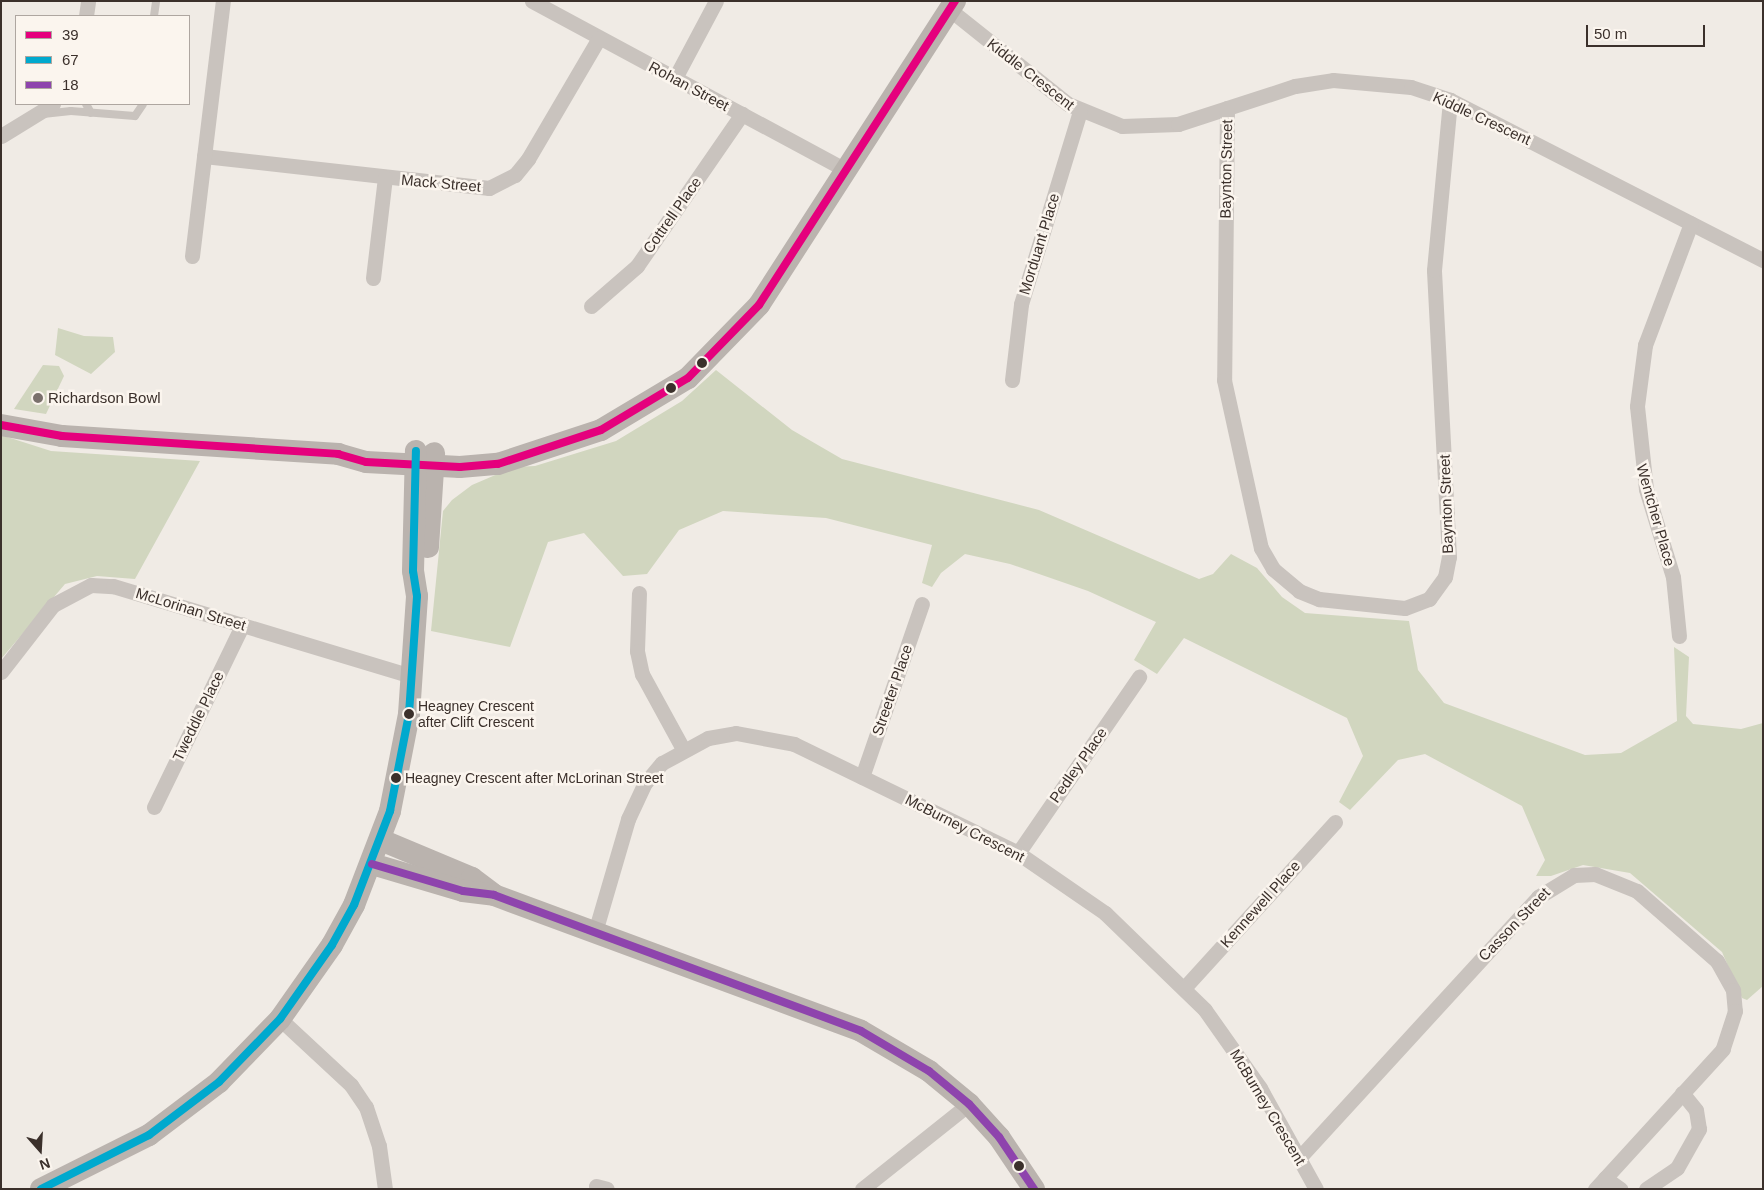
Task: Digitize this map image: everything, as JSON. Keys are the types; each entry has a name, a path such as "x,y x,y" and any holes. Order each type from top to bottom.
{"street":[{"path":"86,15 88,1"},
{"path":"192,256 223,1"},
{"name":"Rohan Street","path":"532,1 846,170"},
{"path":"675,78 716,1"},
{"path":"338,454 366,449 468,467 498,464 567,442 646,407 726,344 759,305 952,5"},
{"name":"Kiddle Crescent","path":"952,5 1080,112 1122,126 1150,128 1178,124 1295,86 1333,80 1382,82 1450,100 1763,260"},
{"name":"Mack Street","path":"204,156 470,188 507,180 528,159 599,38"},
{"name":"Baynton Street","path":"1227,108 1224,380 1261,548 1274,569 1299,591 1319,599 1405,608 1435,592 1445,577 1449,557 1434,270 1450,100"},
{"path":"1,136 51,105"},
{"name":"Morduant Place","path":"1012,380 1021,304 1080,112"},
{"name":"Cottrell Place","path":"591,306 636,266 742,114"},
{"path":"374,278 386,178"},
{"name":"Wentcher Place","path":"1678,636 1673,576 1646,489 1637,406 1645,345 1691,223"},
{"path":"1,425 62,436 338,454 380,463 536,451"},
{"path":"41,1189 111,1157 185,1110 280,1019 332,945 372,864 381,840 404,752 412,676 425,459"},
{"path":"380,463 399,483 422,522"},
{"path":"422,522 448,486 468,467"},
{"name":"McLorinan Street","path":"1,672 53,605 91,586 113,586 412,676"},
{"path":"638,593 637,651 642,674 683,749"},
{"name":"Streeter Place","path":"862,777 922,604"},
{"name":"Tweddle Place","path":"154,807 243,624"},
{"name":"Pedley Place","path":"1018,853 1139,677"},
{"name":"McBurney Crescent","path":"595,932 639,794 662,763 683,749 727,735 765,736 862,777 1018,853 1105,912 1185,987 1243,1061 1316,1189"},
{"name":"Kennewell Place","path":"1185,987 1335,822"},
{"path":"381,840 472,878 494,895"},
{"path":"372,864 463,891 494,895 861,1032 929,1071 969,1104 999,1137 1034,1189"},
{"name":"Casson Street","path":"1299,1158 1538,897 1574,875 1610,877 1637,891 1717,961 1729,979 1735,1011 1732,1032 1723,1049 1600,1183 1620,1189"},
{"path":"280,1019 351,1084 366,1107 379,1146 385,1189"},
{"path":"1646,1189 1677,1168 1699,1129 1696,1110 1682,1093"},
{"path":"862,1189 969,1104"}],"lane":[{"path":"154,15 156,1"},
{"path":"86,105 91,114"},
{"path":"32,117 71,111 135,116 142,105"}],"green space":[{"path":"58,328 84,336 113,337 115,352 91,374 55,355"},
{"name":"Richardson Bowl","path":"43,365 59,366 64,376 46,414 14,409"},
{"path":"716,370 792,430 842,459 1039,510 1199,579 1213,574 1231,554 1257,568 1282,597 1305,613 1409,621 1418,670 1444,703 1585,755 1621,753 1677,721 1674,647 1689,657 1686,716 1693,724 1741,729 1763,723 1763,986 1747,1000 1742,998 1722,952 1630,873 1583,865 1551,876 1536,876 1545,860 1522,806 1425,754 1398,760 1350,810 1339,802 1363,756 1347,718 1184,638 1157,674 1134,660 1156,622 1088,591 1010,564 965,554 941,573 932,587 922,583 932,545 826,518 723,511 679,530 647,574 623,576 584,533 548,542 510,647 431,631 443,511 452,500 472,485 514,467 535,466 616,441 682,401"},
{"path":"1,435 51,451 200,461 135,579 97,576 65,584 1,659"}],"transit line":[{"name":"39","path":"1,425 62,436 338,454 366,462 460,467 498,464 601,430 688,378 759,305 955,1"},
{"name":"67","path":"41,1189 149,1135 219,1082 280,1019 332,945 354,905 390,811 409,714 417,596 413,571 416,451"},
{"name":"18","path":"372,864 463,891 494,895 861,1031 929,1071 969,1104 999,1137 1034,1189"}],"place":[{"name":"Richardson Bowl","path":"38,398"},
{"name":"Heagney Crescent after Clift Crescent","path":"409,714"},
{"name":"Heagney Crescent after McLorinan Street","path":"396,778"}]}
